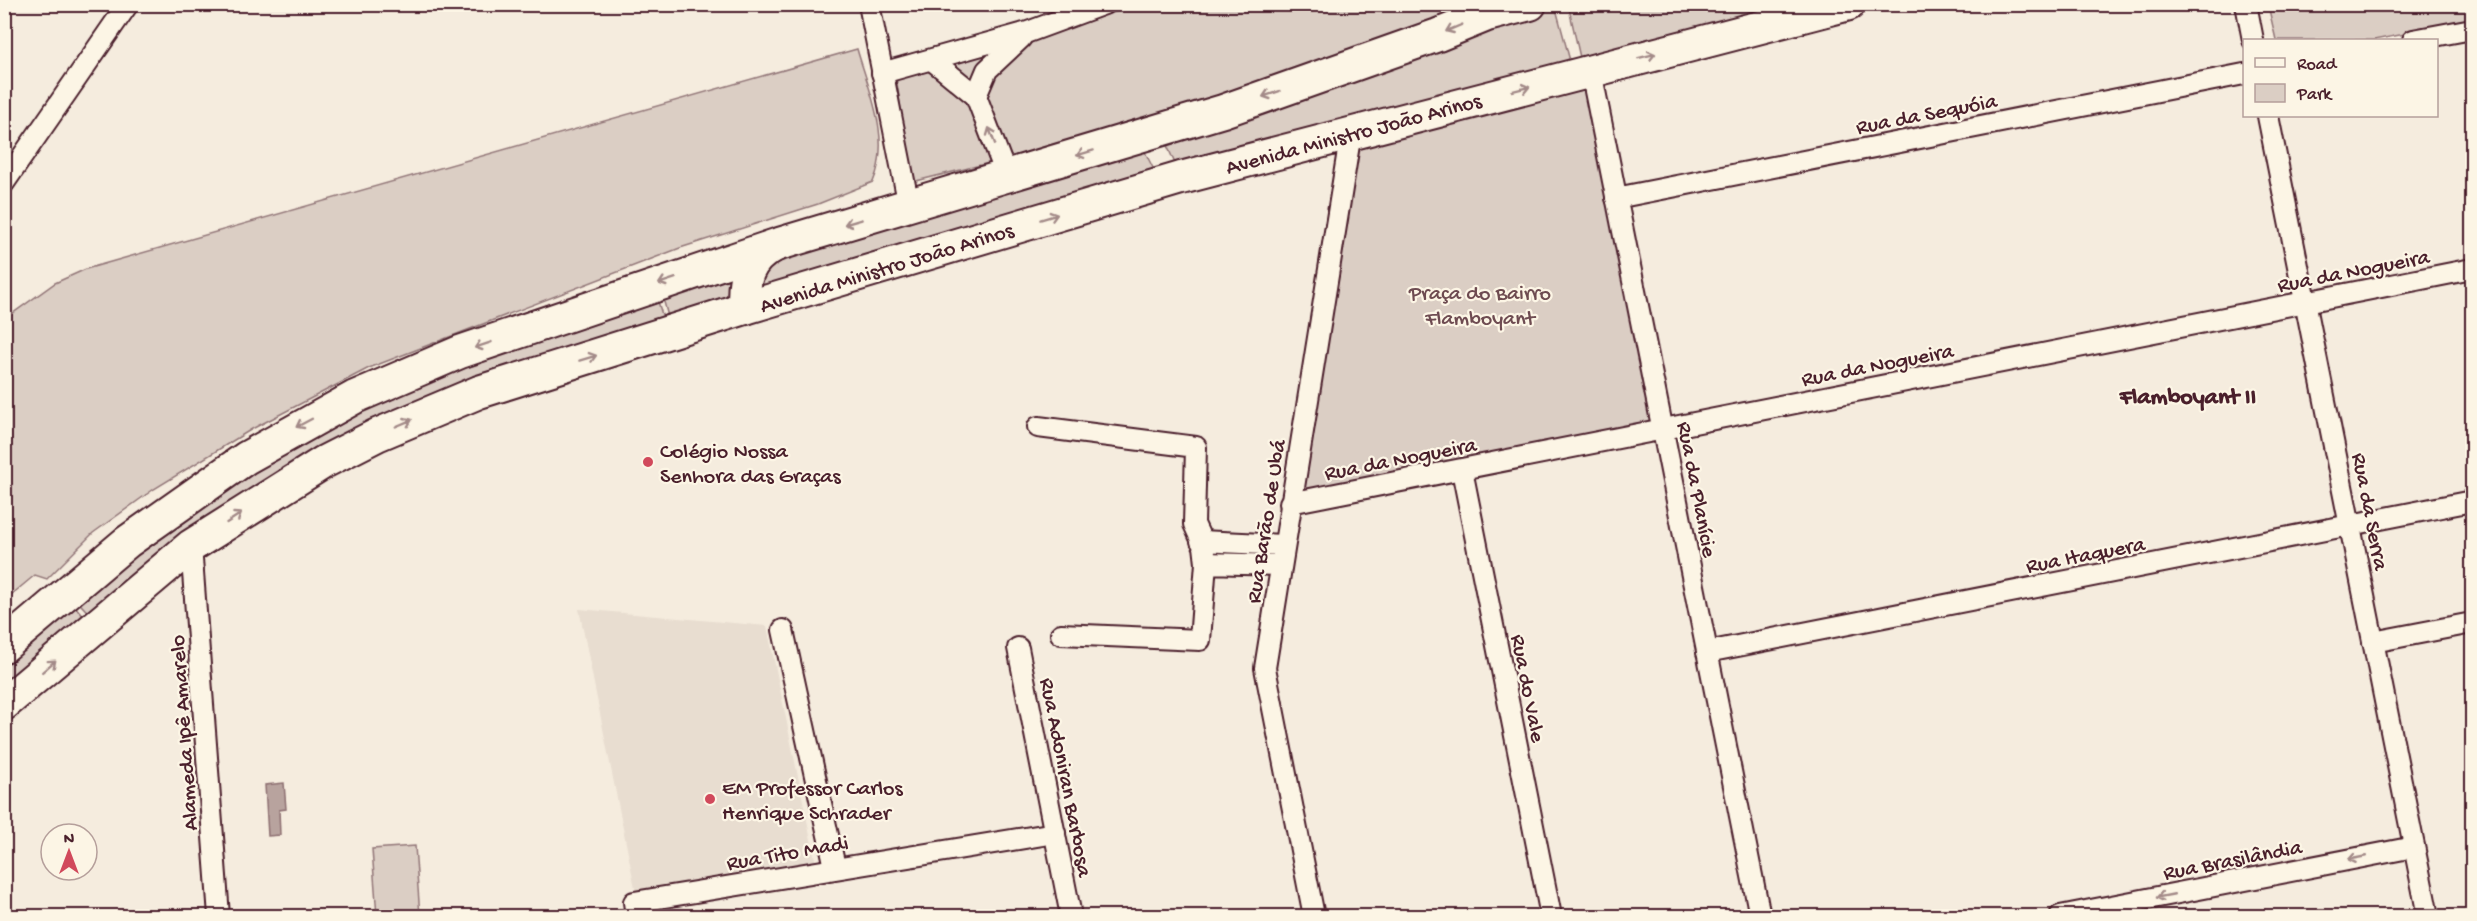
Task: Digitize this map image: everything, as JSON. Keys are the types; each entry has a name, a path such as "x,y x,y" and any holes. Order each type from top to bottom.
{"main road":[{"path":"4,645 127,542 192,494 282,436 355,397 460,352 778,244 1007,177 1287,89 1438,35 1490,10 1530,4"},
{"name":"Avenida Ministro João Arinos","path":"4,704 191,546 280,489 377,435 479,392 745,308 1171,180 1849,4"},
{"path":"973,240 991,231 1003,215 1009,196 1007,177"},
{"path":"745,308 742,288 748,269 761,253 778,244"}],"street":[{"path":"4,183 128,4"},
{"path":"869,4 909,206"},
{"path":"882,73 1028,32 1104,4"},
{"path":"2246,4 2253,39"},
{"path":"2418,39 2472,29"},
{"path":"976,96 987,70 1028,32"},
{"path":"932,60 976,96 1007,177"},
{"name":"Rua da Planície","path":"1591,71 1760,916"},
{"name":"Rua da Sequóia","path":"1616,198 2243,74"},
{"name":"Rua da Serra","path":"2268,117 2428,916"},
{"name":"Rua Barão de Ubá","path":"1314,916 1265,668 1351,132"},
{"name":"Rua da Nogueira","path":"1290,503 2472,269"},
{"path":"1038,427 1196,447 1194,524 1202,541 1206,563 1200,640 1061,634"},
{"name":"Rua do Vale","path":"1462,470 1551,916"},
{"name":"Rua Itaquera","path":"1707,652 2472,501"},
{"path":"1202,541 1282,555"},
{"name":"Alameda Ipê Amarelo","path":"191,546 219,916"},
{"path":"1206,563 1282,555"},
{"path":"2373,642 2472,623"},
{"path":"783,630 836,867"},
{"name":"Rua Adoniran Barbosa","path":"1018,648 1071,916"},
{"name":"Rua Tito Madi","path":"635,909 836,867 1055,833"},
{"name":"Rua Brasilândia","path":"2060,916 2414,847"}],"shaded area":[{"name":"EM Professor Carlos Henrique Schrader","path":"579,609 767,626 816,864 637,898"},
{"path":"284,783 286,809 279,810 280,835 268,836 265,785"}],"green space":[{"path":"1568,4 1798,5 1581,62"},
{"path":"1139,5 1494,5 1226,97 1017,156 912,182 896,77"},
{"path":"1543,5 1555,5 1573,72 1177,168 1162,134"},
{"path":"2268,5 2472,5 2472,21 2379,39 2276,39"},
{"path":"857,49 877,115 880,149 873,182 818,204 680,248 369,368 252,429 154,489 93,533 47,579 35,575 5,600 5,319 55,283 86,269"},
{"name":"Praça do Bairro Flamboyant","path":"1591,71 1663,430 1290,503 1351,132"},
{"path":"1141,144 1157,176 670,324 660,287"},
{"path":"654,288 665,325 469,388 95,620 71,594 301,427"},
{"path":"68,598 90,624 5,697 5,653"},
{"path":"415,846 420,916 377,916 372,849"}],"place":[{"name":"Colégio Nossa Senhora das Graças","path":"648,462"},
{"name":"EM Professor Carlos Henrique Schrader","path":"710,799"}],"district":[{"name":"Flamboyant II","path":"2188,395"}]}
